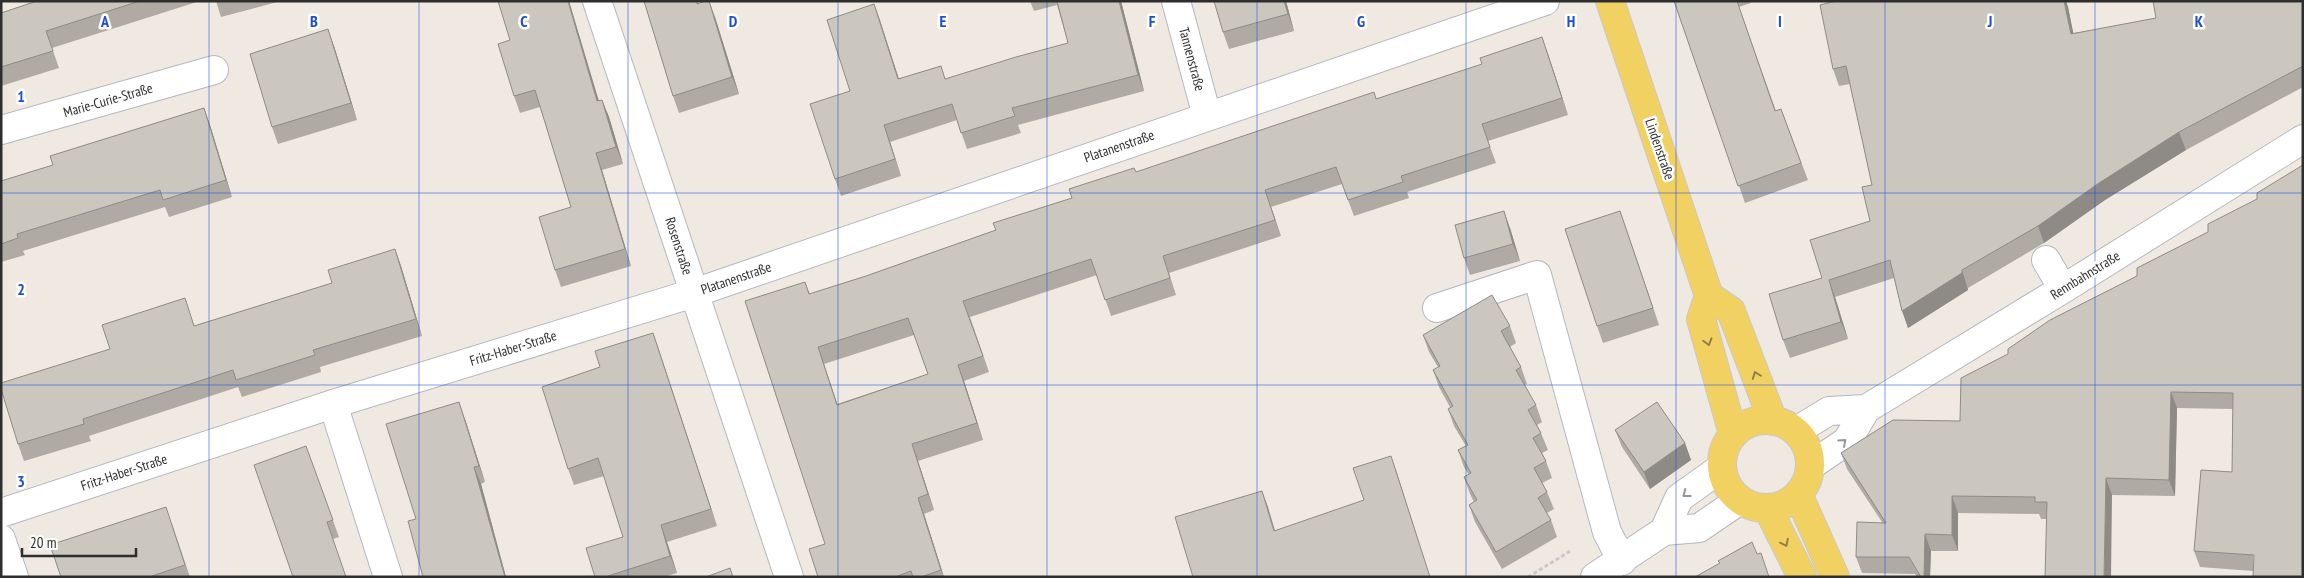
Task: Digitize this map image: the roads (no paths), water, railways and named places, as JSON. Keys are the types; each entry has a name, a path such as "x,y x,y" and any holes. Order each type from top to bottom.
{"main road":[{"name":"Lindenstraße","path":"1610,1 1710,296"},
{"path":"1733,434 1701,319 1710,296 1731,312 1785,426 1808,453 1810,466 1807,481 1798,494 1780,507 1768,509 1753,507 1740,500 1731,491 1721,468 1722,456 1733,434 1745,425 1758,420 1785,426"},
{"path":"1798,494 1835,577"},
{"path":"1768,509 1802,577"}],"street":[{"name":"Rosenstraße","path":"598,1 789,577"},
{"name":"Tannenstraße","path":"1176,1 1207,116"},
{"name":"Platanenstraße","path":"694,293 1546,1"},
{"name":"Marie-Curie-Straße","path":"1,130 214,70"},
{"name":"Rennbahnstraße","path":"1810,466 1847,441 1866,409 2303,139"},
{"path":"2046,260 2063,289"},
{"path":"1438,308 1537,275 1607,532 1622,561"},
{"name":"Fritz-Haber-Straße","path":"1,513 333,404 694,293"},
{"path":"333,404 388,577"},
{"name":"Rennbahnstraße","path":"1785,426 1829,411 1866,409"},
{"path":"1595,577 1622,561 1664,531 1680,498 1721,468"},
{"path":"1664,531 1699,528 1740,500"},
{"path":"1,539 14,577"}]}
